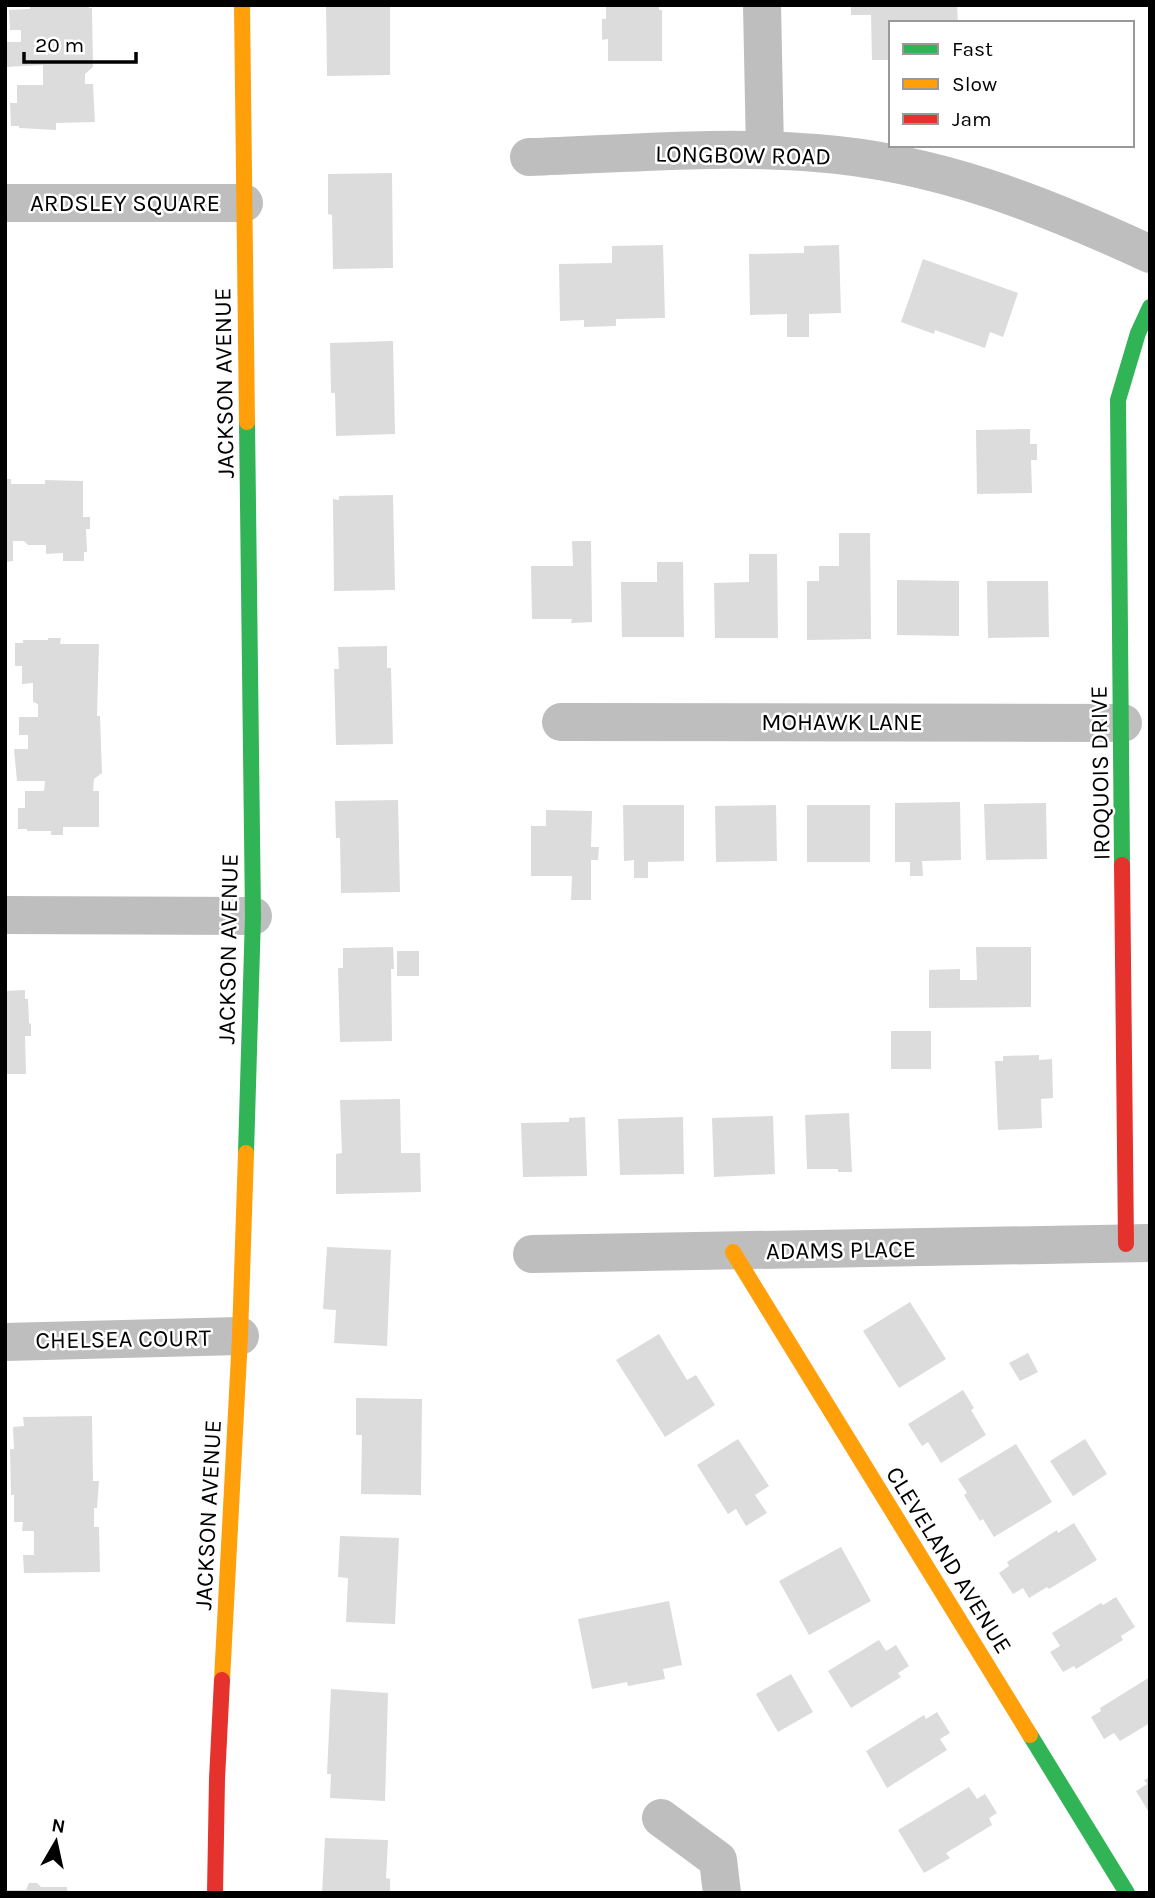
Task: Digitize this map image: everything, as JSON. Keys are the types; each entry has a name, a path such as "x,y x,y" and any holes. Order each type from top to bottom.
{"street":[{"name":"JACKSON AVENUE","path":"215,1893 217,1779 240,1336 253,916 242,5"},
{"path":"762,5 765,150"},
{"name":"LONGBOW ROAD","path":"529,157 765,150 870,160 920,168 970,181 1053,212 1150,254"},
{"name":"ARDSLEY SQUARE","path":"5,203 244,203"},
{"name":"IROQUOIS DRIVE","path":"1138,1244 1123,723 1118,400 1138,333 1150,307"},
{"name":"MOHAWK LANE","path":"561,722 1123,723"},
{"path":"5,915 253,916"},
{"name":"ADAMS PLACE","path":"532,1254 1138,1244"},
{"name":"CLEVELAND AVENUE","path":"733,1252 1127,1893"},
{"name":"CHELSEA COURT","path":"5,1342 240,1336"},
{"path":"661,1818 718,1860 722,1893"}],"building":[{"path":"30,5 89,5 89,8 92,8 93,67 85,74 85,84 93,84 95,122 56,123 56,130 11,126 10,103 17,103 17,85 43,85 43,65 6,67 5,42 21,42 21,30 10,30 9,10 30,9"},
{"path":"326,5 390,5 390,75 327,76"},
{"path":"606,5 659,5 659,10 662,10 662,61 608,61 608,39 602,40 602,19 606,19"},
{"path":"851,5 957,5 958,21 889,21 889,60 872,60 871,15 851,15"},
{"path":"392,173 393,268 333,269 332,215 328,214 328,174"},
{"path":"663,245 665,318 616,319 616,326 584,327 584,320 560,321 559,264 612,263 612,246"},
{"path":"839,245 841,313 809,314 809,337 787,337 787,314 750,315 749,254 804,253 804,246"},
{"path":"923,259 1018,293 1003,337 990,332 985,348 935,330 934,334 901,322"},
{"path":"393,341 395,434 336,436 335,393 331,393 330,343"},
{"path":"1030,429 1030,444 1037,444 1037,460 1031,460 1032,493 977,494 976,430"},
{"path":"5,479 11,479 11,484 45,484 45,480 83,481 83,517 90,517 90,529 86,529 87,552 84,552 84,561 63,561 63,553 46,554 46,545 28,545 24,541 13,541 13,561 5,562"},
{"path":"393,495 395,590 334,591 333,499 339,500 339,496"},
{"path":"839,533 870,533 871,639 807,640 807,581 819,581 819,566 839,566"},
{"path":"572,541 591,541 592,622 532,619 531,566 573,566"},
{"path":"749,554 777,554 778,638 715,638 714,583 749,582"},
{"path":"657,562 683,562 684,637 622,637 621,582 657,582"},
{"path":"897,580 959,581 959,636 897,635"},
{"path":"987,581 1048,581 1049,637 988,638"},
{"path":"61,638 60,644 99,644 97,716 100,716 102,773 94,779 93,791 99,791 99,827 63,827 63,835 51,835 51,831 18,829 18,808 25,808 25,791 44,791 45,781 17,781 14,749 28,749 28,735 19,735 19,717 38,717 38,704 33,702 33,683 22,684 22,666 15,666 15,643"},
{"path":"387,646 387,668 391,668 393,744 336,745 334,669 339,669 338,647"},
{"path":"398,800 400,892 341,893 340,838 336,838 335,801"},
{"path":"960,802 961,860 922,861 923,876 910,876 910,862 895,862 895,803"},
{"path":"1046,803 1047,859 986,860 984,804"},
{"path":"623,805 684,805 684,861 648,862 648,878 634,878 634,860 624,861"},
{"path":"776,805 777,861 716,862 715,806"},
{"path":"807,805 870,805 870,862 807,862"},
{"path":"546,810 592,811 591,847 599,847 598,860 591,860 591,900 571,900 572,876 531,876 531,826 546,826"},
{"path":"393,947 392,1041 340,1042 338,968 343,968 343,948"},
{"path":"976,947 1031,947 1031,1007 929,1008 929,970 960,969 960,980 977,980"},
{"path":"397,951 419,951 419,976 397,976"},
{"path":"25,990 31,1024 31,1036 25,1036 26,1074 5,1074 5,991"},
{"path":"891,1031 931,1031 931,1069 891,1069"},
{"path":"1039,1055 1039,1060 1052,1059 1053,1098 1041,1099 1042,1128 998,1130 995,1061 1003,1061 1003,1056"},
{"path":"400,1099 401,1153 420,1153 421,1192 336,1194 336,1154 342,1153 340,1100"},
{"path":"849,1113 852,1172 807,1169 805,1115"},
{"path":"773,1116 775,1174 714,1177 712,1118"},
{"path":"585,1117 587,1176 523,1177 521,1123 569,1122 569,1118"},
{"path":"683,1117 684,1174 620,1175 618,1119"},
{"path":"327,1247 391,1250 387,1346 334,1343 336,1310 323,1309"},
{"path":"910,1302 946,1359 899,1388 863,1331"},
{"path":"659,1334 687,1380 696,1375 715,1405 665,1437 616,1360"},
{"path":"1028,1353 1038,1372 1020,1381 1009,1363"},
{"path":"963,1390 986,1435 941,1463 928,1442 922,1446 908,1424"},
{"path":"356,1398 422,1399 421,1495 361,1494 362,1435 356,1435"},
{"path":"92,1416 93,1481 99,1481 94,1527 99,1527 100,1572 24,1573 23,1555 34,1555 34,1531 22,1531 23,1522 14,1522 10,1449 14,1449 13,1427 24,1426 23,1417"},
{"path":"738,1439 769,1486 755,1495 767,1513 746,1526 736,1509 728,1514 697,1465"},
{"path":"1085,1439 1107,1474 1073,1496 1050,1461"},
{"path":"1016,1444 1052,1502 994,1537 983,1519 980,1521 964,1495 967,1493 958,1479"},
{"path":"1074,1523 1097,1560 1029,1598 1023,1588 1013,1594 999,1573 1009,1566 1007,1562 1057,1530 1058,1533"},
{"path":"340,1536 399,1538 395,1624 346,1622 348,1578 338,1577"},
{"path":"841,1547 871,1601 809,1635 779,1581"},
{"path":"1116,1597 1135,1627 1121,1636 1123,1640 1076,1669 1074,1666 1063,1672 1050,1652 1060,1646 1052,1633 1101,1603 1103,1605"},
{"path":"669,1601 682,1665 663,1669 665,1679 628,1686 627,1682 592,1689 578,1619"},
{"path":"879,1640 886,1651 896,1645 909,1666 898,1673 901,1677 851,1708 828,1671"},
{"path":"791,1674 813,1712 778,1732 756,1694"},
{"path":"1150,1677 1150,1723 1120,1741 1114,1733 1104,1739 1091,1717 1101,1711 1100,1708"},
{"path":"331,1689 388,1693 385,1801 330,1798 331,1774 327,1774"},
{"path":"937,1712 950,1733 940,1739 947,1750 887,1788 866,1751 924,1715 926,1719"},
{"path":"1150,1777 1150,1814 1136,1791 1147,1784 1144,1780"},
{"path":"969,1787 977,1799 985,1794 997,1813 989,1818 992,1825 946,1853 950,1858 924,1873 898,1830"},
{"path":"325,1838 388,1840 386,1878 390,1879 390,1893 322,1893"},
{"path":"29,1883 37,1883 41,1887 67,1887 67,1893 5,1893 5,1890 26,1890"}],"traffic: fast":[{"path":"1122,865 1118,400 1138,333 1150,307"},
{"path":"246,1153 253,916 247,422"},
{"path":"1030,1735 1127,1893"}],"traffic: slow":[{"path":"242,5 247,422"},
{"path":"222,1680 240,1336 246,1153"},
{"path":"733,1252 1030,1735"}],"traffic: jam":[{"path":"1122,865 1126,1244"},
{"path":"215,1893 222,1680"}]}
